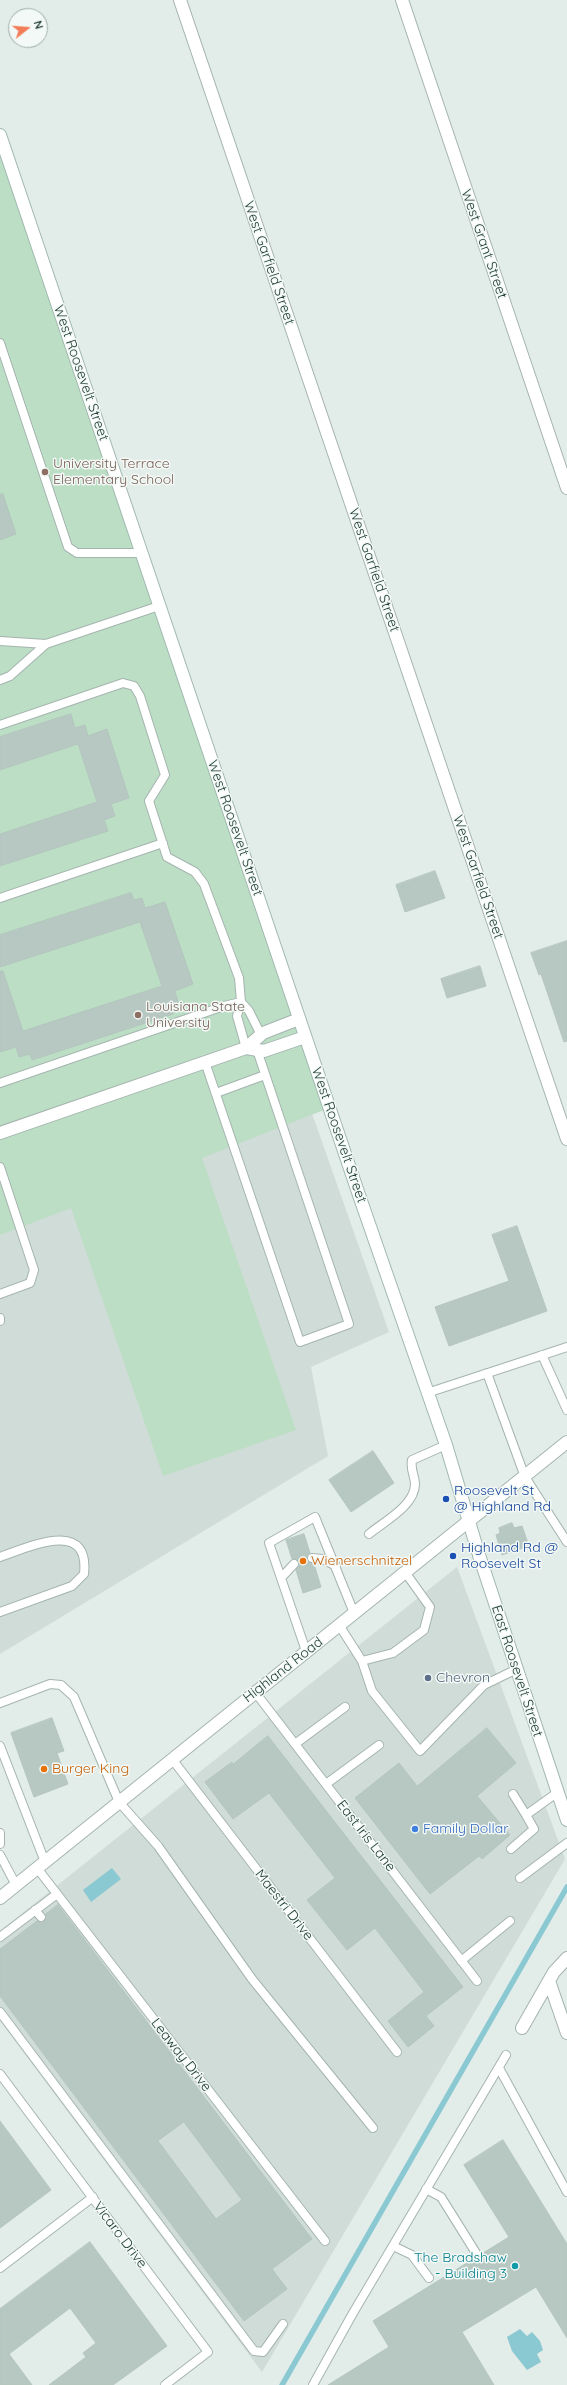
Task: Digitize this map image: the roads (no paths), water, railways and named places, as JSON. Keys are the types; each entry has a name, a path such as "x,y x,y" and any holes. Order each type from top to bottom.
{"street":[{"name":"West Garfield Street","path":"180,0 567,1140"},
{"name":"West Grant Street","path":"402,0 567,488"},
{"name":"West Roosevelt Street","path":"0,135 305,1037 446,1445 469,1521"},
{"path":"251,1049 261,1035 299,1019"},
{"path":"0,1133 205,1062 251,1049 264,1051 305,1037"},
{"name":"Highland Road","path":"0,1898 567,1442"},
{"name":"East Roosevelt Street","path":"469,1521 567,1820"},
{"path":"522,2028 549,1981 567,1958"},
{"path":"549,1981 567,2033"}],"lane":[{"path":"0,343 68,547 77,553 142,553"},
{"path":"0,641 46,644 159,606"},
{"path":"0,680 10,676 46,644"},
{"path":"0,725 123,683 134,686 140,696 165,775 148,801 167,857 195,872 204,884 239,978 241,1002 237,1016 251,1049 265,1075 349,1324 300,1342 205,1062"},
{"path":"0,898 163,843"},
{"path":"241,1002 249,1011 261,1035"},
{"path":"0,1083 224,1006 241,1002"},
{"path":"216,1093 265,1075"},
{"path":"0,1167 34,1270 30,1283 0,1294"},
{"path":"427,1393 567,1347"},
{"path":"542,1355 567,1410"},
{"path":"487,1373 525,1477 567,1542"},
{"path":"369,1534 410,1501 415,1484 410,1469 412,1460 446,1445"},
{"path":"306,1651 269,1543 316,1517 354,1613"},
{"path":"0,1557 50,1540 70,1542 80,1547 86,1560 84,1574 72,1586 0,1612"},
{"path":"312,1558 323,1559 336,1566"},
{"path":"281,1578 294,1564"},
{"path":"362,1661 393,1653 424,1630 430,1607 405,1572"},
{"path":"339,1626 362,1661 372,1691 420,1751 484,1685 517,1669"},
{"path":"0,1703 50,1684 61,1685 74,1697 119,1802 158,1846 252,1979 373,2128"},
{"name":"East Iris Lane","path":"255,1692 477,1981"},
{"path":"295,1744 345,1706"},
{"path":"326,1784 379,1745"},
{"name":"Leaway Drive","path":"0,1746 41,1865 57,1894 324,2241"},
{"name":"Maestri Drive","path":"172,1759 397,2052"},
{"path":"526,1815 558,1792"},
{"path":"511,1849 534,1829 513,1794"},
{"path":"0,1833 0,1844"},
{"path":"520,1878 567,1843"},
{"path":"0,1855 16,1885"},
{"path":"0,1937 57,1894"},
{"path":"36,1910 41,1917"},
{"path":"461,1961 510,1921"},
{"path":"0,2012 254,2351 263,2352 283,2324"},
{"path":"313,2385 426,2189 506,2055"},
{"path":"499,2068 567,2192"},
{"name":"Vicaro Drive","path":"0,2074 208,2352 165,2385"},
{"path":"426,2189 441,2197 476,2253"},
{"path":"0,2268 93,2197"},
{"path":"393,2246 412,2255 429,2278"}],"water":[{"path":"112,1868 121,1879 91,1902 83,1890"},
{"path":"520,2329 527,2336 532,2332 540,2341 543,2350 537,2354 541,2362 527,2370 512,2351 507,2337"}],"waterway":[{"path":"282,2385 567,1887"}],"place":[{"name":"University Terrace Elementary School","path":"45,472"},
{"name":"Louisiana State University","path":"138,1015"},
{"name":"Roosevelt St @ Highland Rd","path":"446,1499"},
{"name":"Highland Rd @ Roosevelt St","path":"453,1556"},
{"name":"Wienerschnitzel","path":"303,1561"},
{"name":"Chevron","path":"428,1678"},
{"name":"Burger King","path":"44,1769"},
{"name":"Family Dollar","path":"415,1829"},
{"name":"The Bradshaw - Building 3","path":"515,2266"}]}
